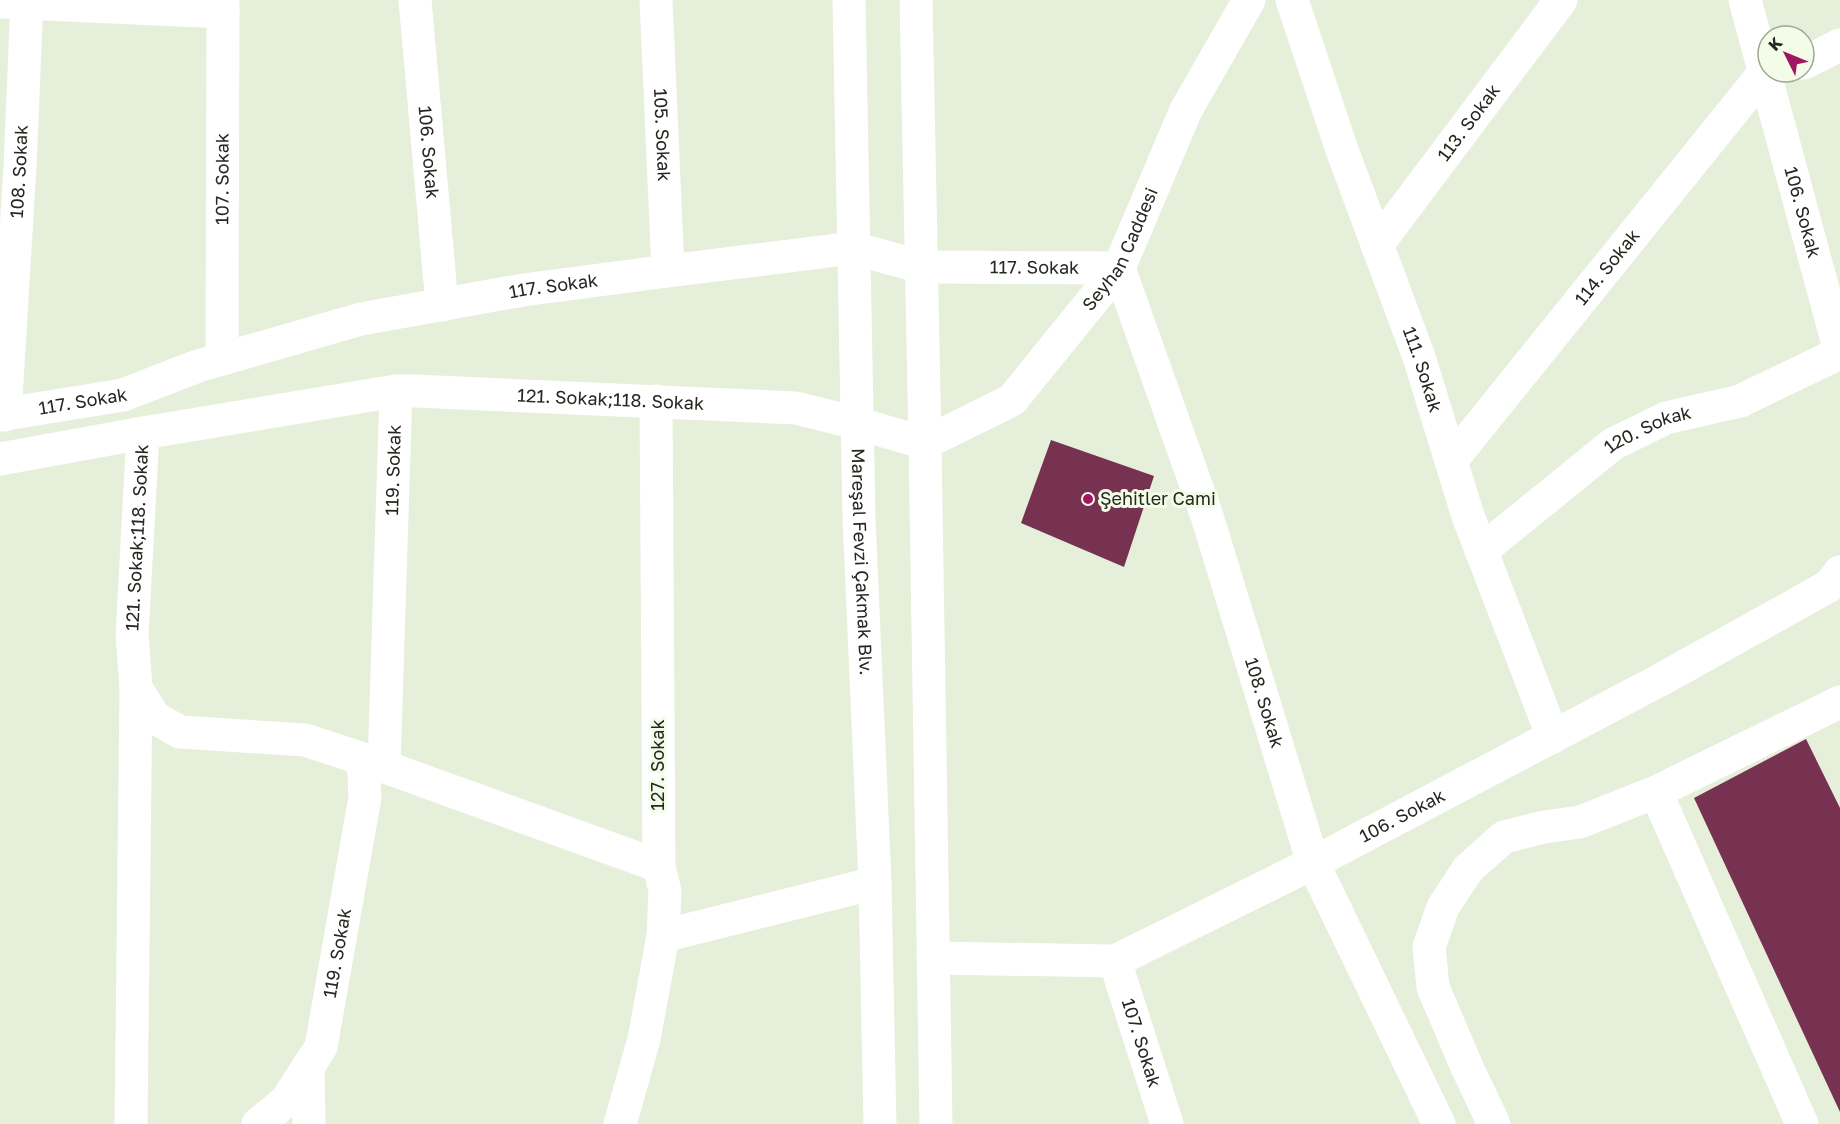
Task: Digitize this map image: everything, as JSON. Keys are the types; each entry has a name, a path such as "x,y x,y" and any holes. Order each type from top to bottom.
{"street":[{"name":"106. Sokak","path":"415,0 442,305"},
{"name":"105. Sokak","path":"656,0 668,271"},
{"name":"Mareşal Fevzi Çakmak Blv.","path":"849,0 856,423 875,883 880,1124"},
{"path":"916,0 926,443 936,1124"},
{"name":"Seyhan Caddesi","path":"926,443 1012,400 1119,268 1186,110 1249,0"},
{"name":"111. Sokak","path":"1292,0 1342,150 1419,357 1468,516 1553,736"},
{"name":"113. Sokak","path":"1377,245 1562,0"},
{"name":"106. Sokak","path":"1745,0 1756,35"},
{"path":"18,2 223,6"},
{"name":"108. Sokak","path":"2,415 20,166 18,2"},
{"name":"107. Sokak","path":"222,359 223,6"},
{"path":"1816,57 1840,45"},
{"name":"114. Sokak","path":"1451,461 1759,84"},
{"name":"106. Sokak","path":"1771,84 1840,353"},
{"name":"117. Sokak","path":"2,415 123,395 198,366 361,320 523,290 853,248 922,267 1119,268"},
{"name":"108. Sokak","path":"1119,268 1207,516 1313,863 1439,1124"},
{"name":"120. Sokak","path":"1481,551 1613,444 1666,418 1740,401 1840,353"},
{"name":"121. Sokak;118. Sokak","path":"659,866 305,740 180,732 155,718 136,688 132,636 144,433 396,391 796,408 926,443"},
{"name":"119. Sokak","path":"258,1124 286,1101 321,1047 373,763 396,391"},
{"name":"127. Sokak","path":"620,1124 644,1039 663,936 665,891 659,866 656,401"},
{"path":"0,459 144,433"},
{"name":"106. Sokak","path":"933,958 1115,961 1313,863 1662,680 1829,586 1840,572"},
{"path":"131,1124 136,688"},
{"path":"1494,1124 1433,987 1429,946 1443,907 1468,869 1504,837 1544,827 1580,822 1656,792 1836,714"},
{"path":"1656,792 1802,1124"},
{"path":"663,936 875,883"},
{"name":"107. Sokak","path":"1115,961 1167,1124"},
{"path":"308,1067 309,1124"}],"building":[{"name":"Şehitler Cami","path":"1051,440 1154,476 1124,567 1021,523"},
{"path":"1806,739 1840,808 1840,1112 1694,798"}],"place":[{"name":"Şehitler Cami","path":"1088,499"}]}
